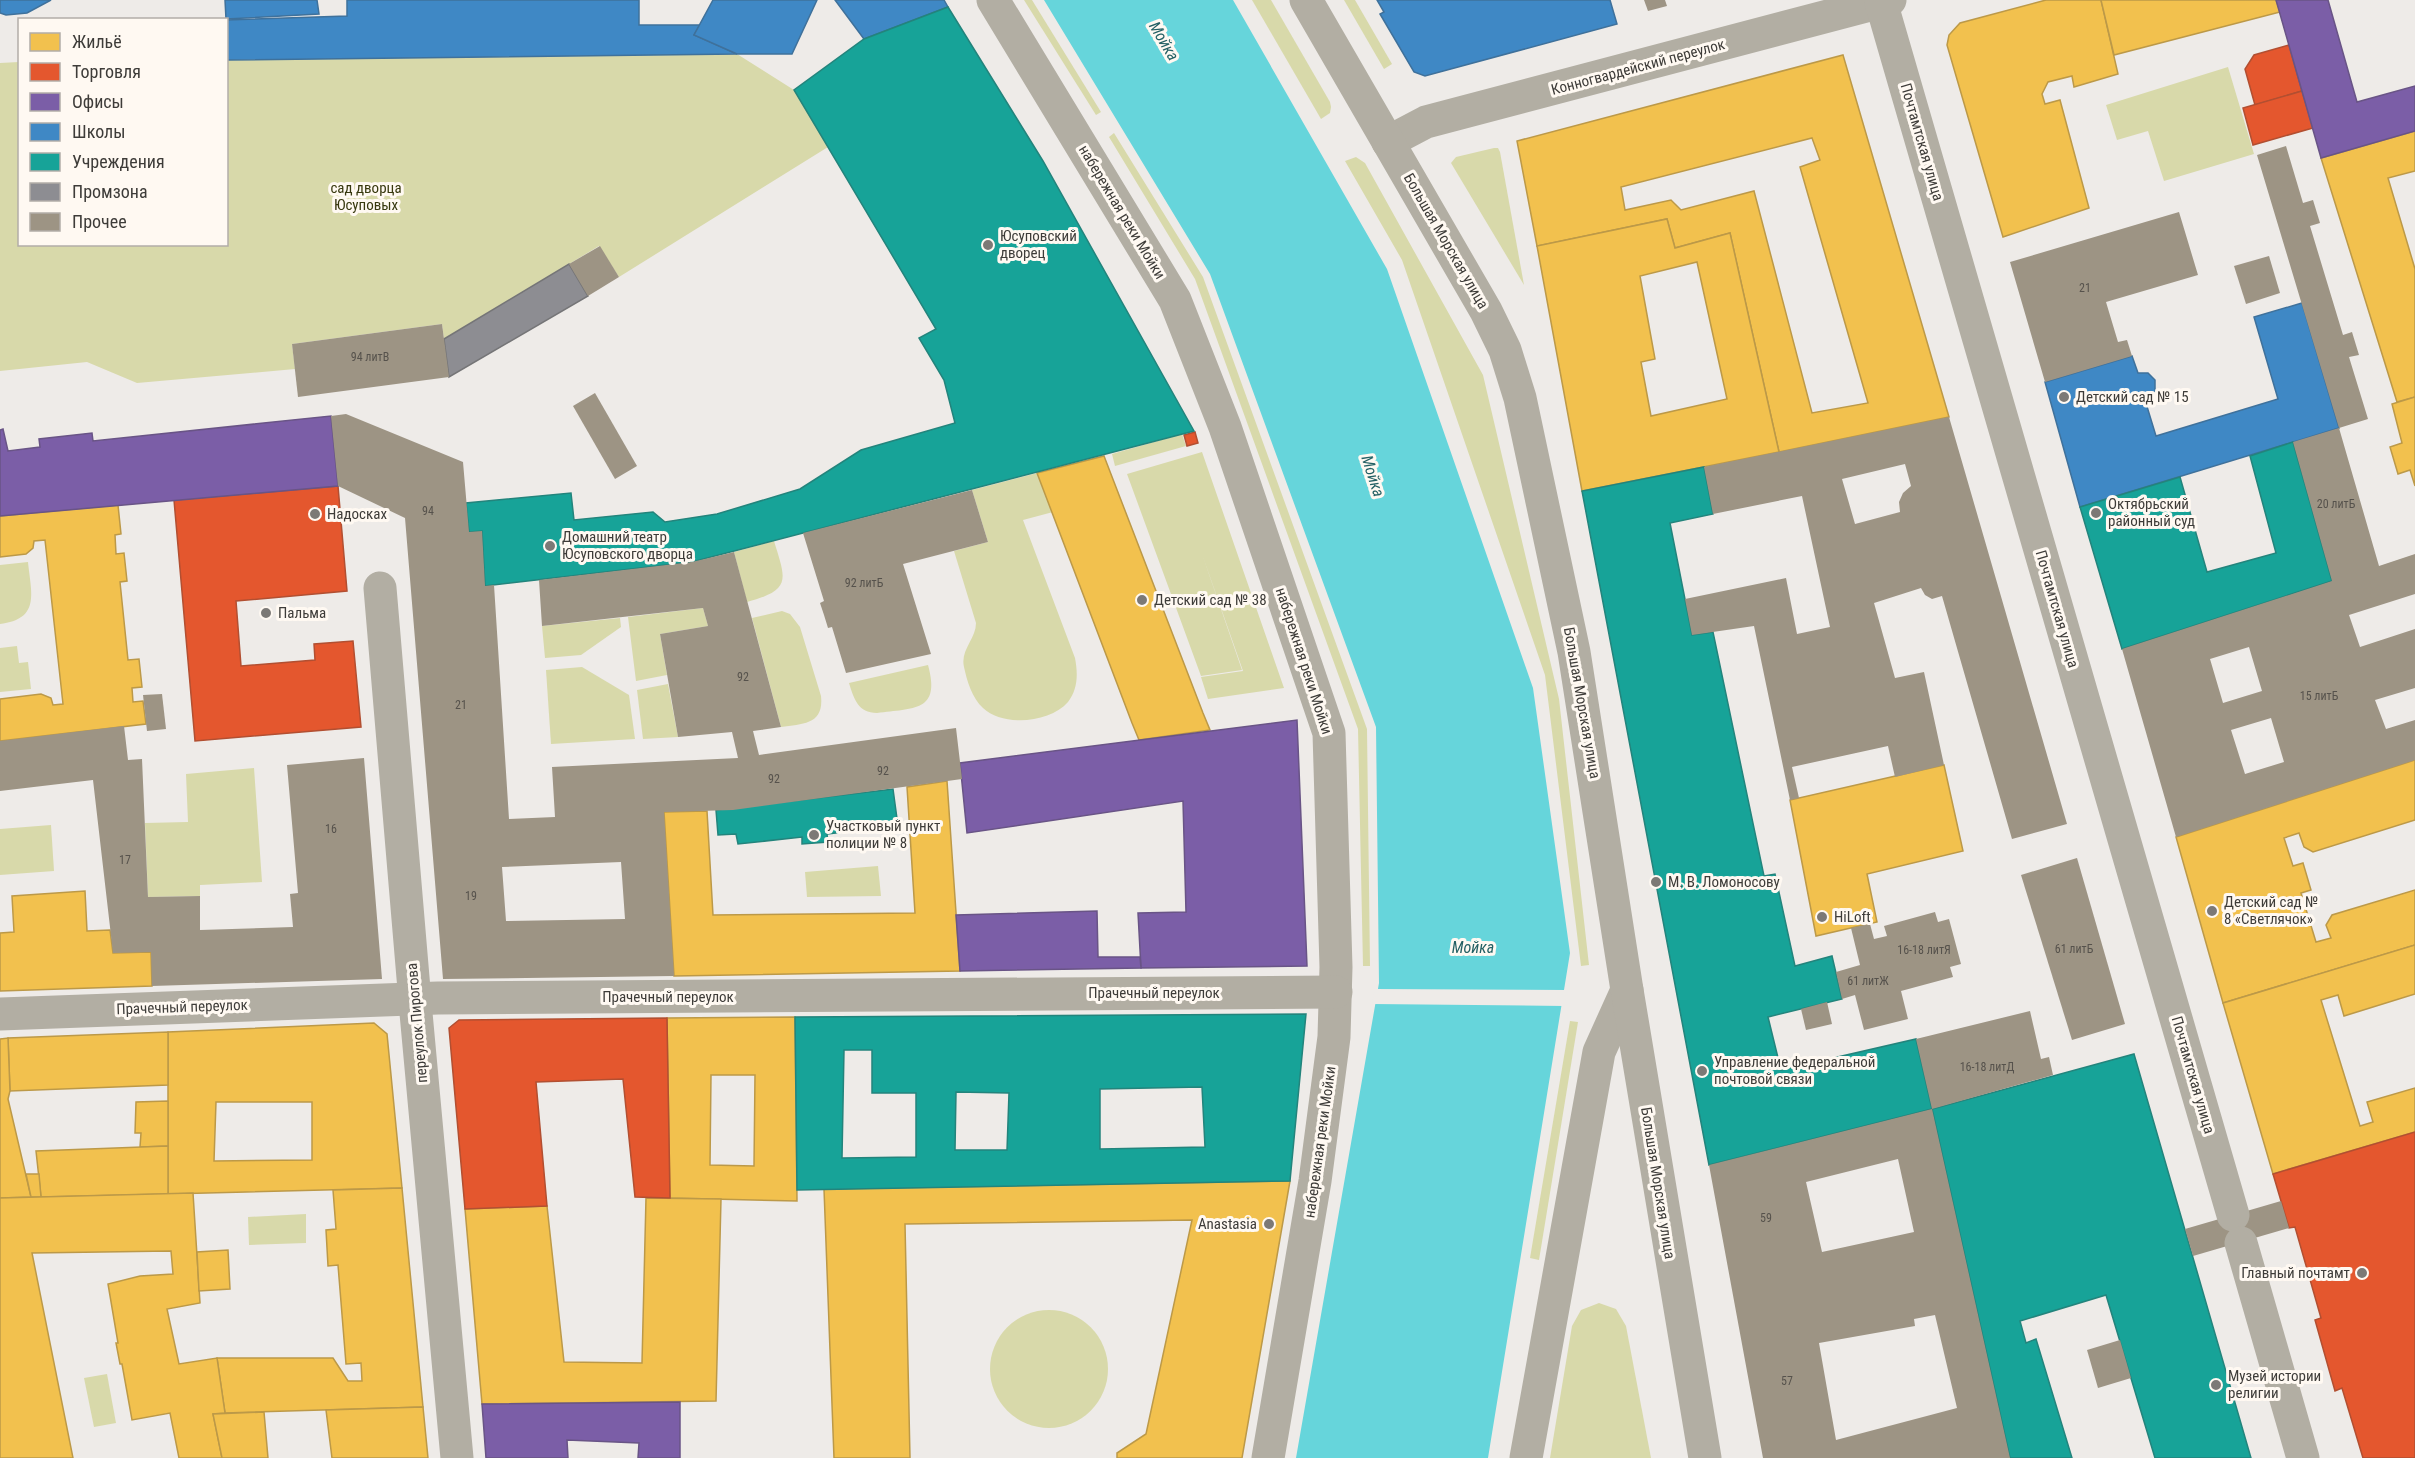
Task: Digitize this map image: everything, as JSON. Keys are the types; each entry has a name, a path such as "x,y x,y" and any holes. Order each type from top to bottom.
{"street":[{"name":"набережная реки Мойки","path":"993,0 1174,300 1225,427 1329,733 1336,992 1334,1037 1315,1181 1268,1458"},
{"name":"Большая Морская улица","path":"1306,0 1486,311 1505,350 1520,398 1574,652 1626,990 1705,1458"},
{"name":"Конногвардейский переулок","path":"1389,142 1426,122 1886,1"},
{"name":"Почтамтская улица","path":"1886,1 2303,1458"},
{"name":"переулок Пирогова","path":"380,588 457,1458"},
{"path":"1526,1458 1599,1052 1626,990"},
{"name":"Прачечный переулок","path":"0,1014 415,999 1336,992"}],"green space":[{"path":"1024,0 1032,0 1101,112 1096,115"},
{"path":"1252,0 1271,0 1330,102 1330,113 1321,119"},
{"path":"1344,0 1355,0 1392,64 1384,69"},
{"name":"сад дворца Юсуповых","path":"737,54 794,90 828,147 619,277 599,246 444,339 442,324 292,344 295,369 137,383 87,362 0,371 0,63 18,62 18,246 228,246 228,60"},
{"path":"2228,67 2254,154 2164,181 2148,131 2117,140 2106,105"},
{"path":"1114,133 1203,277 1367,729 1370,966 1363,966 1358,729 1195,279 1109,137"},
{"path":"1498,148 1500,152 1524,285 1451,163 1456,157"},
{"path":"1356,157 1365,163 1483,375 1559,699 1589,965 1581,966 1545,675 1402,260 1345,161"},
{"path":"1182,434 1186,446 1115,466 1112,454"},
{"path":"1202,452 1284,688 1208,699 1201,677 1243,671 1202,554 1242,670 1201,676 1127,474"},
{"path":"1037,473 1053,512 1023,520 1075,658 1076,681 1074,692 1060,709 1038,718 1014,720 1002,718 983,708 968,683 963,661 976,623 954,551 988,542 972,490"},
{"path":"774,541 783,574 782,582 772,593 747,602 734,552"},
{"path":"28,562 31,603 28,610 22,617 0,624 0,565"},
{"path":"703,608 708,626 660,634 667,675 636,681 628,617"},
{"path":"782,611 790,614 800,627 821,696 821,705 816,717 811,721 781,727 752,618"},
{"path":"620,618 621,627 581,655 545,658 542,626"},
{"path":"17,646 19,663 28,662 31,689 0,692 0,648"},
{"path":"928,665 931,692 927,700 913,708 877,713 865,711 855,700 849,683"},
{"path":"582,667 629,695 635,739 551,744 546,670"},
{"path":"668,684 678,737 643,739 637,690"},
{"path":"254,768 262,882 200,885 200,896 148,897 145,823 188,822 186,774"},
{"path":"51,825 54,871 0,875 0,829"},
{"path":"878,866 881,896 807,897 805,872"},
{"path":"1570,1021 1578,1022 1539,1260 1530,1258"},
{"path":"306,1214 306,1243 249,1245 248,1217"},
{"path":"1599,1303 1616,1309 1626,1326 1651,1458 1550,1458 1572,1326 1581,1310"},
{"path":"1049,1310 1072,1314 1091,1327 1104,1346 1108,1369 1104,1392 1091,1411 1072,1424 1049,1428 1026,1424 1007,1411 994,1392 990,1369 994,1346 1007,1327 1026,1314"},
{"path":"107,1374 116,1423 94,1427 84,1378"}],"water":[{"name":"Мойка","path":"1044,0 1233,0 1387,269 1533,688 1570,953 1488,1458 1296,1458 1379,983 1376,727 1210,274"}],"pier":[{"path":"1375,989 1567,990 1564,1006 1372,1004"}],"building: Жильё":[{"path":"2046,0 2101,0 2118,74 2074,87 2072,76 2048,82 2042,94 2045,104 2060,100 2089,208 2003,237 1947,45 1949,35 1960,23"},
{"path":"2101,0 2276,0 2280,12 2114,55"},
{"path":"1843,55 1949,417 1779,452 1730,233 1675,248 1667,219 1537,246 1517,141","holes":["1812,138 1820,160 1800,167 1868,403 1812,413 1754,191 1681,210 1671,200 1625,210 1621,187"]},
{"path":"2415,131 2415,171 2388,178 2415,269 2415,397 2397,402 2321,158"},
{"path":"1667,219 1675,248 1730,233 1779,452 1582,491 1537,246","holes":["1697,262 1727,399 1651,416 1641,362 1655,359 1640,276"]},
{"path":"2415,397 2415,486 2410,470 2398,474 2390,447 2402,443 2392,404"},
{"path":"1104,456 1210,730 1139,740 1132,723 1037,473"},
{"path":"118,505 121,534 115,535 116,554 124,553 127,581 120,582 128,660 139,659 142,687 132,688 133,702 143,701 146,724 0,741 0,699 41,694 51,698 53,705 63,704 45,540 34,541 33,548 26,554 0,557 0,516"},
{"path":"2415,760 2415,820 2313,852 2304,847 2299,833 2284,838 2293,866 2303,863 2311,890 2301,893 2316,942 2331,938 2326,925 2332,915 2415,890 2415,945 2223,1003 2176,837"},
{"path":"1944,765 1963,851 1867,874 1877,922 1816,936 1790,800"},
{"path":"947,781 960,971 674,976 664,812 707,811 713,915 915,913 907,787"},
{"path":"85,891 87,931 110,930 113,953 151,952 152,986 0,991 0,933 14,932 12,896"},
{"path":"2415,945 2415,994 2344,1016 2338,995 2321,1000 2360,1126 2373,1122 2367,1102 2415,1088 2415,1132 2273,1174 2223,1003"},
{"path":"795,1017 797,1201 670,1198 667,1018","holes":["711,1075 755,1075 754,1166 710,1165"]},
{"path":"374,1023 387,1034 402,1188 168,1194 168,1032","holes":["216,1102 312,1102 312,1160 214,1161"]},
{"path":"168,1032 168,1085 10,1091 8,1038"},
{"path":"8,1038 10,1091 8,1099 31,1197 0,1198 0,1039"},
{"path":"168,1101 168,1146 140,1147 141,1133 135,1133 136,1102"},
{"path":"168,1146 168,1194 41,1197 36,1151"},
{"path":"26,1174 39,1174 41,1197 31,1197"},
{"path":"1290,1181 1242,1458 1117,1458 1117,1453 1146,1434 1192,1220 905,1224 910,1458 834,1458 824,1189"},
{"path":"402,1188 423,1407 225,1413 217,1358 333,1358 348,1381 362,1381 361,1363 346,1364 338,1265 328,1266 326,1230 336,1229 333,1190"},
{"path":"193,1193 200,1303 167,1309 179,1364 217,1358 225,1413 213,1414 222,1458 179,1458 170,1413 132,1420 116,1343 118,1343 108,1284 140,1276 173,1274 171,1251 32,1253 73,1458 0,1458 0,1198"},
{"path":"646,1198 721,1199 716,1401 482,1404 465,1209 547,1206 564,1362 642,1363"},
{"path":"228,1250 230,1289 199,1291 197,1252"},
{"path":"423,1407 428,1458 332,1458 326,1410"},
{"path":"264,1412 268,1458 222,1458 213,1414"}],"building: Торговля":[{"path":"2289,45 2302,91 2255,105 2245,69 2254,55"},
{"path":"2302,91 2313,128 2253,145 2243,108"},
{"path":"1195,432 1198,443 1187,446 1184,435"},
{"path":"338,486 347,591 236,601 241,666 315,660 314,644 353,641 361,727 195,741 174,500"},
{"path":"667,1018 670,1198 635,1197 623,1079 536,1082 547,1206 465,1209 449,1028 459,1020"},
{"name":"Главный почтамт","path":"2415,1132 2415,1458 2363,1458 2342,1388 2335,1391 2315,1320 2321,1318 2295,1227 2289,1228 2273,1174"}],"building: Офисы":[{"path":"2276,0 2328,0 2357,102 2415,86 2415,131 2321,158"},
{"path":"331,416 338,486 0,516 0,430 3,429 8,451 40,447 39,439 92,433 93,441"},
{"path":"1297,720 1307,966 1141,968 1138,913 1186,912 1183,801 967,833 960,763"},
{"path":"1097,911 1098,957 1140,957 1141,968 960,971 956,915"},
{"path":"680,1402 680,1458 638,1458 639,1443 567,1440 568,1458 486,1458 482,1404"}],"building: Школы":[{"path":"0,0 51,0 27,13 6,15 0,13"},
{"path":"225,0 317,0 319,14 228,19 226,18"},
{"path":"347,0 639,0 639,25 700,25 694,35 737,54 228,60 228,20 347,16"},
{"path":"713,0 817,0 792,54 737,54 694,35"},
{"path":"835,0 944,0 948,7 864,39"},
{"path":"1377,0 1610,0 1617,24 1425,76 1414,72 1380,14 1384,12"},
{"path":"2302,303 2339,428 2080,507 2045,382 2132,356 2138,373 2148,373 2155,380 2155,391 2145,400 2156,436 2278,399 2254,317"}],"building: Учреждения":[{"name":"Юсуповский дворец","path":"948,7 1043,161 1194,431 692,562 485,586 482,531 469,532 466,503 571,493 574,520 653,512 665,522 717,514 800,489 861,450 955,423 944,380 919,338 936,329 794,90 864,39"},
{"path":"2293,442 2332,581 2122,649 2080,507 2180,477 2207,572 2276,553 2250,456"},
{"path":"1704,467 1713,514 1670,523 1692,635 1713,632 1764,876 1775,874 1795,966 1832,956 1842,999 1768,1017 1781,1070 1916,1039 1932,1109 1709,1165 1582,491"},
{"path":"893,789 898,826 827,834 828,842 802,844 802,837 738,844 736,834 718,835 716,810"},
{"path":"1306,1014 1290,1181 797,1190 795,1017","holes":["844,1050 872,1050 872,1093 916,1093 916,1157 842,1158","1202,1087 1205,1147 1100,1149 1100,1089","956,1092 1009,1093 1007,1150 955,1150"]},
{"path":"2134,1054 2251,1458 2155,1458 2106,1295 2020,1321 2026,1343 2036,1339 2072,1458 2010,1458 1932,1109"}],"building: Промзона":[{"path":"569,264 588,296 449,377 444,339"}],"building: Прочее":[{"path":"1644,0 1665,0 1667,6 1648,11"},
{"path":"2286,146 2303,203 2313,200 2320,223 2310,226 2343,335 2352,332 2359,355 2349,357 2368,419 2339,428 2257,155"},
{"path":"2179,212 2198,275 2106,302 2118,342 2127,340 2132,356 2045,382 2010,262"},
{"path":"600,246 619,277 588,296 569,264"},
{"path":"2269,256 2280,293 2246,304 2234,266"},
{"path":"442,324 449,377 298,397 292,344"},
{"path":"595,393 637,466 615,479 573,406"},
{"path":"346,414 463,462 469,532 482,531 485,586 494,585 509,819 555,817 552,767 738,758 732,732 678,737 660,634 708,626 703,608 542,626 539,580 692,562 734,552 781,727 753,731 759,755 956,728 962,779 733,810 664,812 674,976 443,979 405,518 338,486 331,416","holes":["621,862 625,919 506,921 502,867"]},
{"path":"1949,417 2067,824 2012,839 1942,596 1932,599 1925,595 1921,588 1874,603 1895,678 1924,672 1944,765 1895,777 1888,746 1792,767 1799,798 1790,800 1754,626 1692,635 1685,599 1786,578 1797,634 1830,627 1802,496 1713,514 1704,467","holes":["1905,464 1911,486 1903,493 1899,502 1900,512 1855,524 1842,479"]},
{"path":"2339,428 2379,566 2415,554 2415,594 2349,615 2360,647 2415,629 2415,688 2375,700 2386,729 2415,720 2415,760 2176,837 2122,649 2332,581 2293,442","holes":["2249,647 2262,691 2223,703 2210,659","2271,718 2284,762 2245,774 2231,730"]},
{"path":"972,490 988,542 903,564 931,654 846,673 832,627 828,628 820,603 824,601 803,533"},
{"path":"162,694 166,729 147,731 143,695"},
{"path":"124,726 128,760 142,759 148,897 200,896 200,930 293,927 290,894 298,893 287,765 364,758 382,979 152,986 151,952 113,953 93,780 0,791 0,741"},
{"path":"2077,858 2125,1024 2072,1040 2021,875"},
{"path":"1935,912 1938,922 1949,919 1961,964 1950,967 1953,977 1901,991 1908,1019 1864,1030 1855,995 1842,999 1836,972 1860,965 1851,928 1870,924 1874,939 1887,936 1884,926"},
{"path":"1827,1002 1832,1024 1806,1030 1801,1009"},
{"path":"2030,1011 2041,1059 2049,1057 2053,1075 1932,1109 1916,1039"},
{"path":"1932,1109 2010,1458 1763,1458 1709,1165","holes":["1898,1159 1914,1232 1822,1252 1806,1182","1935,1315 1957,1408 1836,1440 1819,1343 1915,1326 1914,1319"]},
{"path":"2281,1201 2289,1228 2193,1256 2185,1229"},
{"path":"2120,1340 2131,1378 2098,1388 2087,1350"}],"place":[{"name":"Юсуповский дворец","path":"988,245"},
{"name":"Детский сад № 15","path":"2064,397"},
{"name":"Октябрьский районный суд","path":"2096,513"},
{"name":"Надосках","path":"315,514"},
{"name":"Домашний театр Юсуповского дворца","path":"550,546"},
{"name":"Детский сад № 38","path":"1142,600"},
{"name":"Пальма","path":"266,613"},
{"name":"Участковый пункт полиции № 8","path":"814,835"},
{"name":"М. В. Ломоносову","path":"1656,882"},
{"name":"Детский сад № 8 «Светлячок»","path":"2212,911"},
{"name":"HiLoft","path":"1822,917"},
{"name":"Управление федеральной почтовой связи","path":"1702,1071"},
{"name":"Anastasia","path":"1269,1224"},
{"name":"Главный почтамт","path":"2362,1273"},
{"name":"Музей истории религии","path":"2216,1385"}]}
